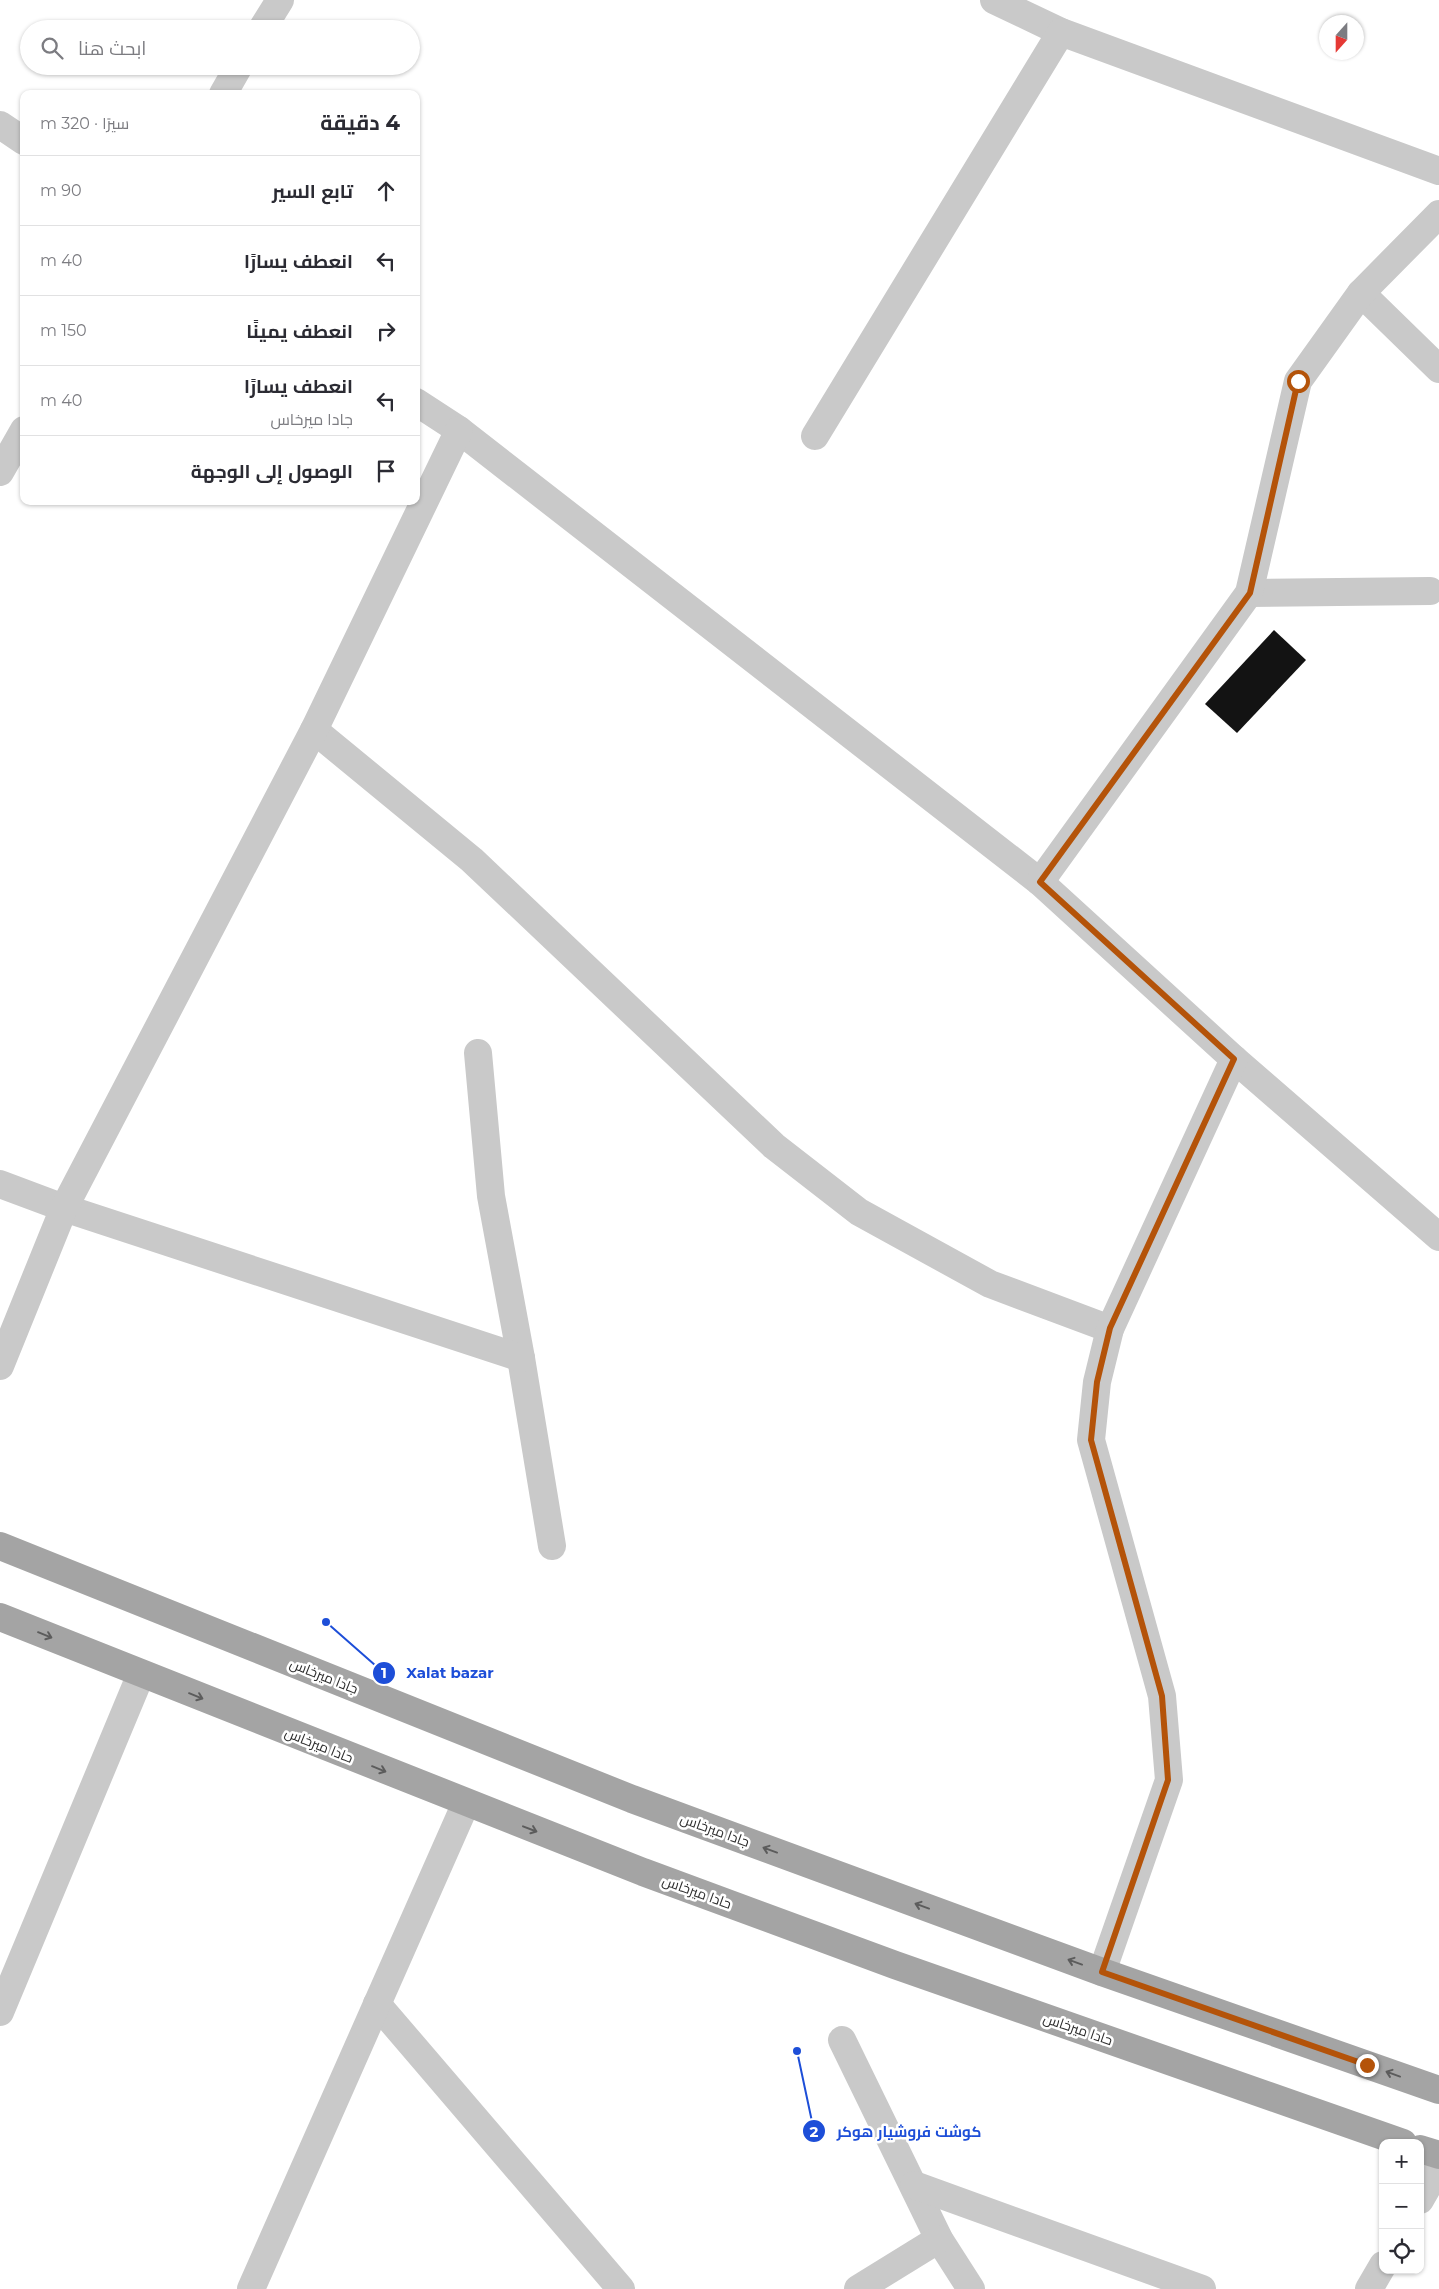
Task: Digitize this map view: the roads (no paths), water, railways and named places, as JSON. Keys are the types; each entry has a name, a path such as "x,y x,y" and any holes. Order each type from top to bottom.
{"main road":[{"name":"جادا ميرخاس","path":"0,1546 632,1799 1102,1972 1439,2090"},
{"name":"حادا ميرخاس","path":"0,1617 643,1872 895,1965 1391,2139"},
{"path":"1424,2150 1439,2156"}],"street":[{"path":"268,20 280,0"},
{"path":"994,0 1061,32 1439,171"},
{"path":"815,436 1061,32"},
{"path":"225,90 234,75"},
{"path":"0,125 20,138"},
{"path":"1040,882 1250,593 1298,381 1361,293 1439,214"},
{"path":"1361,293 1439,369"},
{"path":"420,405 459,430 1040,882 1234,1059 1439,1237"},
{"path":"0,1366 64,1208 314,730 459,430"},
{"path":"0,472 20,437"},
{"path":"1250,593 1436,592"},
{"path":"314,730 472,860 774,1146 859,1212 990,1284 1110,1328"},
{"path":"478,1053 491,1196 521,1358 552,1546"},
{"path":"1102,1972 1168,1780 1162,1696 1091,1440 1097,1382 1110,1328 1234,1059"},
{"path":"0,1184 64,1208 521,1358"},
{"path":"0,2012 141,1674"},
{"path":"251,2289 466,1803"},
{"path":"377,2004 621,2289"},
{"path":"842,2040 938,2239 972,2289"},
{"path":"1424,2193 1439,2167"},
{"path":"914,2186 1202,2289"},
{"path":"858,2289 938,2239"},
{"path":"1369,2289 1379,2272"}],"place":[{"name":"Xalat bazar","path":"326,1622"},
{"name":"كوشت فروشيار هوكر","path":"797,2051"}]}
